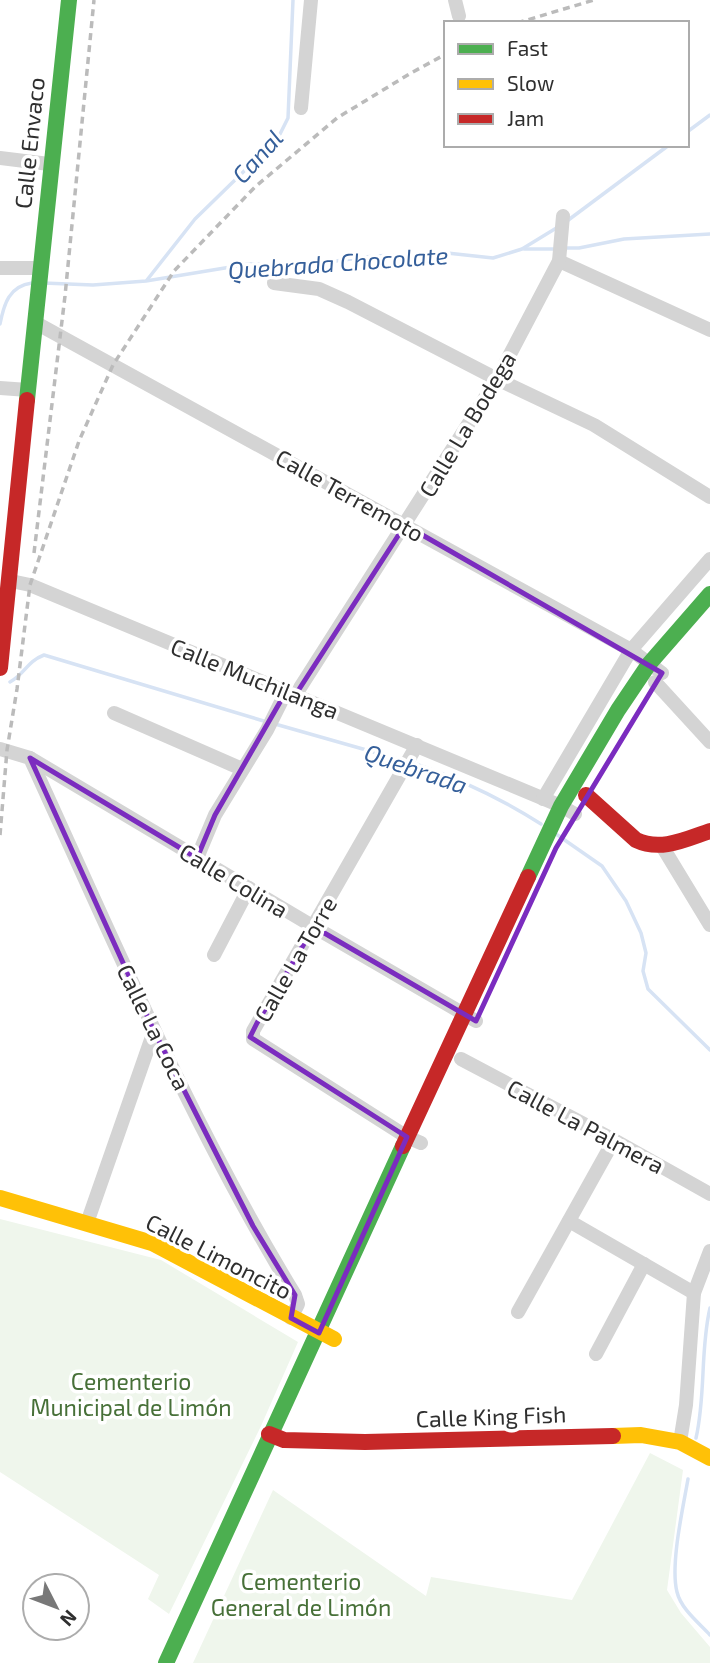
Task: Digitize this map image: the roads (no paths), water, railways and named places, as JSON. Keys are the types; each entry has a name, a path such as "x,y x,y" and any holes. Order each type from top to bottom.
{"main road":[{"name":"Calle Envaco","path":"0,668 2,627 10,580 22,389 36,323 49,164 69,0"},
{"path":"654,678 710,594"},
{"path":"166,1663 276,1437 330,1339 414,1140 548,848 618,710 654,678 710,616"},
{"path":"565,817 586,795 600,772"},
{"path":"586,795 639,842 649,846 662,846 710,831"},
{"path":"390,1214 414,1140 461,1059 470,1018"},
{"name":"Calle Limoncito","path":"0,1198 152,1243 196,1264 330,1339"},
{"path":"182,1663 276,1437 308,1391"},
{"name":"Calle King Fish","path":"276,1437 365,1442 641,1436 680,1442 710,1458"}],"street":[{"path":"301,108 311,0"},
{"path":"455,0 459,16"},
{"path":"0,158 49,164"},
{"path":"563,216 560,258 710,330"},
{"name":"Calle La Bodega","path":"197,858 215,815 279,707 292,692 405,525 497,379 560,258"},
{"path":"0,268 39,271"},
{"path":"274,283 319,289 348,302 497,379 594,425 710,496"},
{"name":"Calle Terremoto","path":"36,323 631,650 710,742"},
{"path":"0,388 22,389"},
{"path":"543,799 631,650 710,559"},
{"name":"Calle Muchilanga","path":"10,580 30,585 292,692 415,749 543,799 565,817"},
{"path":"114,713 243,769"},
{"path":"0,749 30,758"},
{"name":"Calle La Torre","path":"414,1140 253,1039 253,1031 415,749"},
{"name":"Calle Colina","path":"30,758 470,1018"},
{"name":"Calle La Coca","path":"30,758 154,1031 253,1226 295,1295 298,1304 291,1318"},
{"path":"662,846 710,925"},
{"path":"214,955 249,888"},
{"path":"87,1223 154,1031"},
{"name":"Calle La Palmera","path":"461,1059 614,1140 710,1195"},
{"path":"518,1312 614,1140"},
{"path":"569,1221 694,1293"},
{"path":"680,1442 686,1405 694,1293 710,1251"},
{"path":"596,1354 644,1264"}],"waterway":[{"name":"Canal","path":"147,280 195,219 278,138 288,118 293,0"},
{"name":"Quebrada Chocolate","path":"689,131 710,115"},
{"name":"Quebrada Chocolate","path":"567,221 666,147"},
{"name":"Quebrada Chocolate","path":"43,283 93,285 146,281 249,264 313,264 374,256 447,253 493,258 522,249 558,227"},
{"path":"563,248 579,248 624,239 710,234"},
{"path":"524,249 555,249"},
{"name":"Quebrada Chocolate","path":"0,324 9,297 18,288 32,283"},
{"name":"Quebrada","path":"10,682 33,661 44,655 267,722"},
{"name":"Quebrada","path":"275,724 405,761"},
{"name":"Quebrada","path":"413,763 478,789 541,824"},
{"name":"Quebrada","path":"556,834 602,866 626,901 641,933 646,953 643,971 648,989 710,1050"},
{"name":"Quebrada","path":"696,1438 710,1308"},
{"path":"688,1479 678,1536 675,1581 682,1604 710,1635"}],"railway":[{"path":"34,553 65,296 94,0"},
{"path":"524,21 594,0"},
{"path":"0,835 7,750 30,585 79,441 113,365 174,271 255,187 337,118 444,55"}],"park label":[{"name":"Cementerio Municipal de Limón","path":"131,1394"},
{"name":"Cementerio General de Limón","path":"301,1594"}]}
